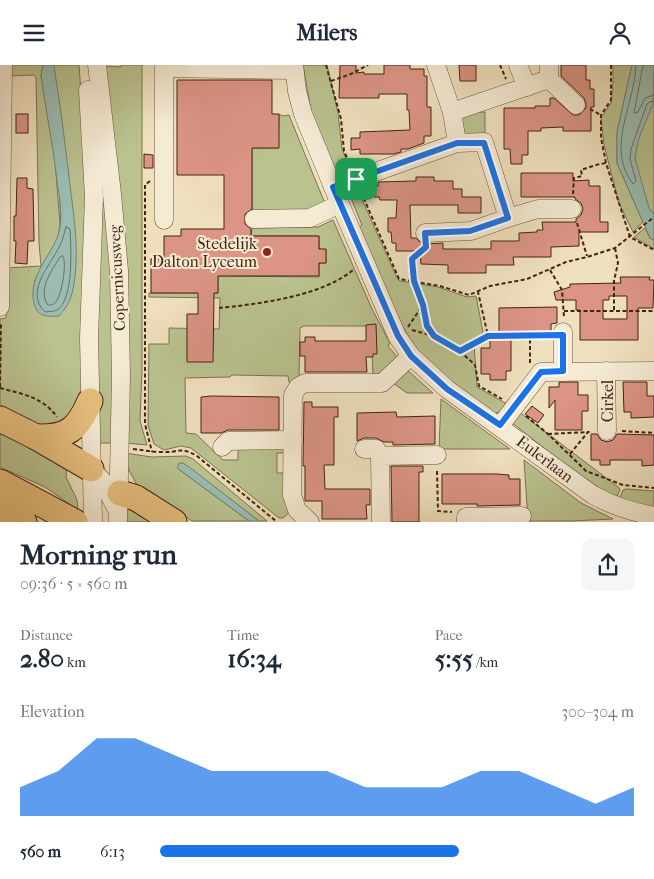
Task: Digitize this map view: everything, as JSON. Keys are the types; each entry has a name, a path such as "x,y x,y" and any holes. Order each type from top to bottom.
{"highway":[{"path":"36,437 50,437 66,433 80,421 90,401"},
{"path":"0,419 36,437 91,469"},
{"path":"0,482 70,518"},
{"path":"117,506 136,498 174,521"},
{"path":"0,509 24,521"}],"street":[{"path":"0,307 3,65"},
{"path":"436,65 452,112 457,143"},
{"path":"518,65 527,87"},
{"path":"164,220 164,68 294,67"},
{"name":"Eulerlaan","path":"294,67 296,91 303,114 364,261 398,336 411,356 447,389 500,425 593,495 632,517 654,516"},
{"name":"Copernicusweg","path":"92,521 90,338 96,68"},
{"name":"Copernicusweg","path":"92,521 100,506 117,506 120,448 119,271 112,194 96,68"},
{"path":"452,112 527,87 549,72 576,105"},
{"path":"333,187 457,143 484,143 508,218"},
{"path":"254,219 310,218 340,204"},
{"path":"425,233 470,231 538,209 572,209"},
{"path":"563,334 563,371"},
{"path":"310,521 297,510 292,495 293,395 298,387 305,383 382,383 411,356"},
{"name":"Cirkel","path":"606,371 607,431"},
{"name":"Cirkel","path":"536,377 541,372 654,371"},
{"path":"500,425 536,377"},
{"path":"222,447 228,441 292,440"},
{"path":"364,449 376,449 380,456 381,521"},
{"path":"380,456 437,455"},
{"path":"91,469 102,480 117,506"},
{"path":"462,519 522,516"}],"path":[{"path":"331,81 351,74 368,65"},
{"path":"611,65 611,100 601,115 601,138 606,163 630,237 654,250"},
{"path":"152,452 145,424 145,185 164,171"},
{"path":"642,226 654,217"},
{"path":"425,233 426,247 412,259 414,281 423,305 427,326 434,336 460,351 475,365 479,386 514,407 548,434 586,471 623,485 654,488"},
{"path":"614,311 614,281 618,263 615,248"},
{"path":"220,308 262,302 326,286 351,272 364,261"},
{"path":"460,351 488,336 563,334 564,311 562,290 550,270"},
{"path":"478,292 488,336"},
{"path":"407,329 423,305"},
{"path":"0,307 0,388 36,398 49,406 66,433"},
{"path":"564,311 654,311"},
{"path":"530,335 530,372 536,377"},
{"path":"548,434 588,432"},
{"path":"120,448 170,453 178,450 187,451 197,456 277,521"},
{"path":"437,455 438,511 452,511 462,519"}],"green space":[{"path":"9,65 43,65 41,75 55,159 60,225 57,241 34,282 65,309 53,65 79,65 87,179 83,406 48,431 0,413 0,319 6,318 7,268 41,266 36,78 34,75 9,76"},
{"path":"93,65 115,270 113,443 97,443"},
{"path":"121,65 142,65 142,370 140,421 147,445 125,443 105,66 121,67"},
{"path":"303,65 327,65 338,113 342,149 353,175 337,177 312,116"},
{"path":"613,65 632,65 617,132 617,163 643,222 633,232 619,203 604,145 601,118 611,103"},
{"path":"654,92 653,213 649,208 643,190 637,169 635,151"},
{"path":"466,112 485,112 485,135 462,135 461,119"},
{"path":"279,114 283,116 289,115 326,206 305,215 252,215 252,148 278,148"},
{"path":"357,188 400,281 438,287 467,297 476,296 483,332 474,344 477,387 507,404 503,411 495,413 450,382 433,368 405,331 388,297 359,227 362,225 348,191"},
{"path":"333,220 372,309 390,343 388,346 398,358 379,374 373,376 371,326 304,326 300,328 299,380 293,385 289,382 288,376 232,375 230,377 185,378 186,433 196,434 223,460 238,460 238,447 285,445 286,453 277,453 277,473 287,473 291,511 283,518 279,518 191,448 181,446 164,450 154,444 148,425 149,344 169,344 169,328 219,329 220,298 149,297 149,293 218,293 218,276 319,277 319,263 326,263 326,250 319,249 319,236 251,236 252,228 318,227"},
{"path":"645,228 650,238 654,240 654,249 634,237"},
{"path":"407,370 433,393 407,393 393,383"},
{"path":"441,399 510,449 439,449"},
{"path":"518,411 618,487 620,489 617,497 605,493 575,473 510,421"},
{"path":"0,427 67,461 66,477 77,500 78,510 45,487 0,467"},
{"path":"124,453 152,457 186,456 193,459 267,521 259,521 183,463 177,468 249,521 192,521 137,485 125,463"},
{"path":"524,460 581,503 613,519 528,521"},
{"path":"623,490 654,491 654,507 620,498"},
{"path":"123,500 164,522 122,522"}],"water":[{"path":"43,65 53,65 54,67 76,243 76,268 72,293 67,305 59,316 48,316 38,312 33,297 33,287 36,278 58,236 61,218 41,75"},
{"path":"632,65 654,65 653,104 639,138 635,158 649,208 654,214 654,240 650,238 617,163 617,132"},
{"path":"179,463 183,463 193,470 259,521 249,521 177,468"}],"building":[{"path":"340,65 356,65 356,73 364,72 364,74 384,74 384,65 410,65 410,69 424,69 424,76 427,76 427,107 431,107 431,136 424,136 424,143 408,149 401,149 401,152 394,154 360,154 360,149 351,150 351,138 360,138 360,132 410,130 407,94 379,94 379,98 339,98"},
{"path":"459,65 476,65 476,81 460,81"},
{"path":"561,65 586,65 586,80 590,80 590,89 594,89 594,107 591,107 591,131 563,131 563,127 541,128 541,131 528,131 528,155 522,155 522,164 511,164 510,149 504,149 504,108 550,106 550,98 554,98 573,115 579,115 586,108 584,98 561,76"},
{"path":"177,80 272,80 272,114 279,114 279,148 252,148 252,209 245,214 245,224 251,229 251,236 319,236 319,249 326,249 326,263 319,263 319,276 218,276 218,293 214,293 213,362 187,362 187,314 198,314 198,293 151,293 151,259 164,259 164,236 181,236 181,229 224,229 224,175 177,175"},
{"path":"16,114 28,114 28,133 16,133"},
{"path":"144,154 153,155 153,168 144,168"},
{"path":"521,173 573,173 573,181 589,180 589,186 600,186 600,222 608,222 608,232 579,232 579,246 551,247 551,257 513,257 514,265 486,265 486,273 448,273 448,265 421,264 420,251 396,251 396,243 392,243 391,232 388,232 388,218 396,218 397,200 380,200 379,197 374,197 374,186 378,186 378,182 416,181 416,177 434,177 434,181 453,181 453,189 462,189 462,197 481,197 481,213 458,213 458,205 410,205 411,238 416,238 425,244 443,243 443,249 491,249 491,241 519,241 519,233 543,230 542,222 576,222 583,209 581,203 575,197 521,197"},
{"path":"17,178 27,178 27,188 33,189 34,241 28,241 27,264 15,263 14,216 16,216"},
{"path":"620,277 650,277 649,280 654,280 653,308 638,308 638,340 580,340 580,310 576,310 576,300 556,300 554,292 570,287 570,284 621,283","holes":["609,296 627,296 627,319 603,319 603,300 609,300"]},
{"path":"557,307 557,323 551,324 551,333 511,334 511,371 506,371 506,380 490,380 490,374 481,374 481,348 490,348 490,338 499,338 499,308"},
{"path":"376,324 377,354 373,354 373,357 366,357 367,372 305,372 305,356 300,356 300,342 305,342 305,337 315,337 315,341 366,341 366,325"},
{"path":"559,382 578,382 578,395 588,395 588,411 582,411 582,430 555,430 555,400 549,408 549,387 559,387"},
{"path":"623,382 647,382 647,396 654,396 654,417 631,418 631,412 624,412"},
{"path":"201,397 279,397 279,430 228,430 221,433 201,433"},
{"path":"304,402 312,402 312,407 338,407 338,417 334,417 334,465 324,465 325,489 370,489 370,505 366,505 367,519 322,519 322,501 305,501 305,466 303,466"},
{"path":"532,406 544,415 538,423 525,414"},
{"path":"396,412 397,417 435,416 435,444 393,445 393,442 384,442 376,438 364,438 357,441 357,413"},
{"path":"591,434 597,434 601,440 607,442 613,440 617,434 654,435 654,465 642,466 642,460 610,460 610,465 600,465 600,460 591,460"},
{"path":"391,466 423,466 423,472 419,472 419,522 392,522"},
{"path":"442,474 497,474 509,475 509,479 520,479 520,505 477,506 477,504 442,504"}],"place":[{"name":"Stedelijk Dalton Lyceum","path":"267,252"}],"route":[{"path":"457,143 484,143 508,218 470,231 425,233 426,247 412,259 414,281 423,305 427,326 434,336 460,351 488,336 563,335 563,371 541,372 500,425 447,389 411,356 398,336 333,187 356,179 457,143"}]}
